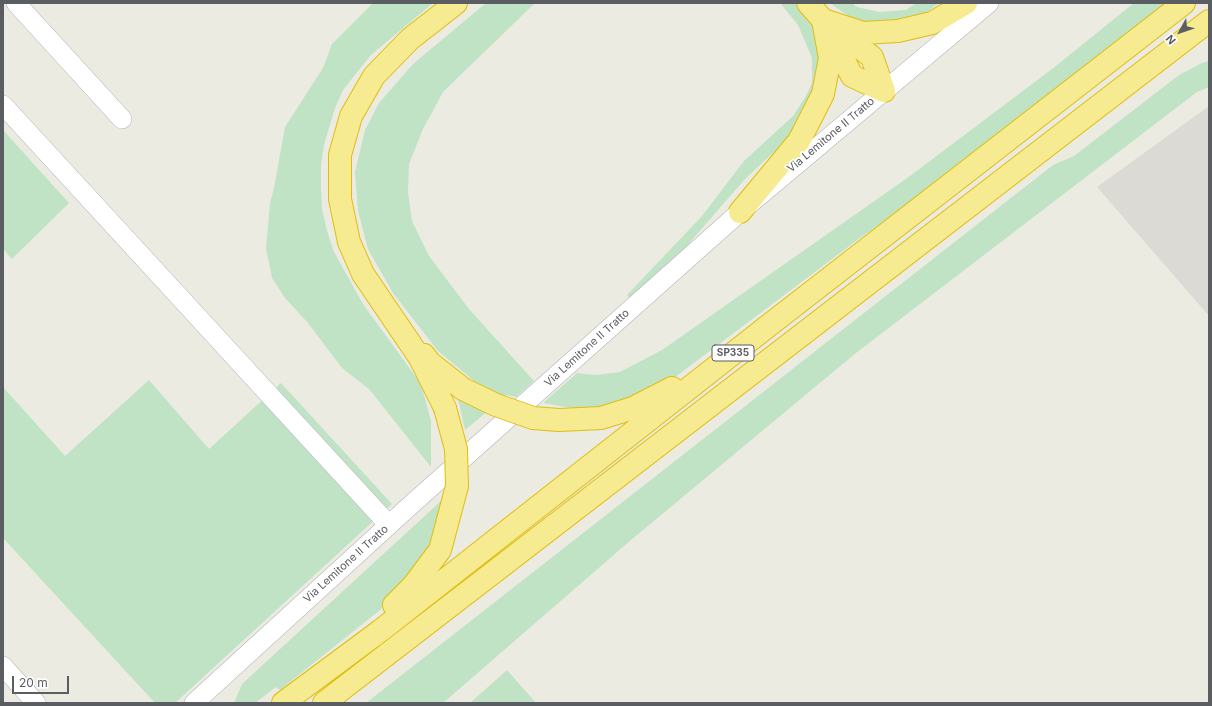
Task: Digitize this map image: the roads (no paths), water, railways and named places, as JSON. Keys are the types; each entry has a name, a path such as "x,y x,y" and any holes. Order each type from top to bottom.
{"highway":[{"path":"333,665 413,586 440,550 456,486 456,449 445,408 420,358 363,274 349,242 340,199 340,155 351,116 374,76 410,39 456,3"},
{"path":"808,3 823,20 852,76 884,91"},
{"path":"823,20 863,33 898,31 932,23 966,3"},
{"name":"SP335","path":"283,703 392,621 718,365 1184,3"},
{"path":"740,212 799,141 823,94 830,58 823,20"},
{"name":"SP335","path":"324,703 1209,21"},
{"path":"387,311 430,363 463,389 496,405 534,418 559,420 601,418 633,408 718,365"}],"street":[{"path":"16,3 122,119"},
{"name":"Via Lemitone II Tratto","path":"194,703 389,525 740,212 989,3"},
{"path":"3,105 389,525"},
{"path":"3,666 36,703"}]}
